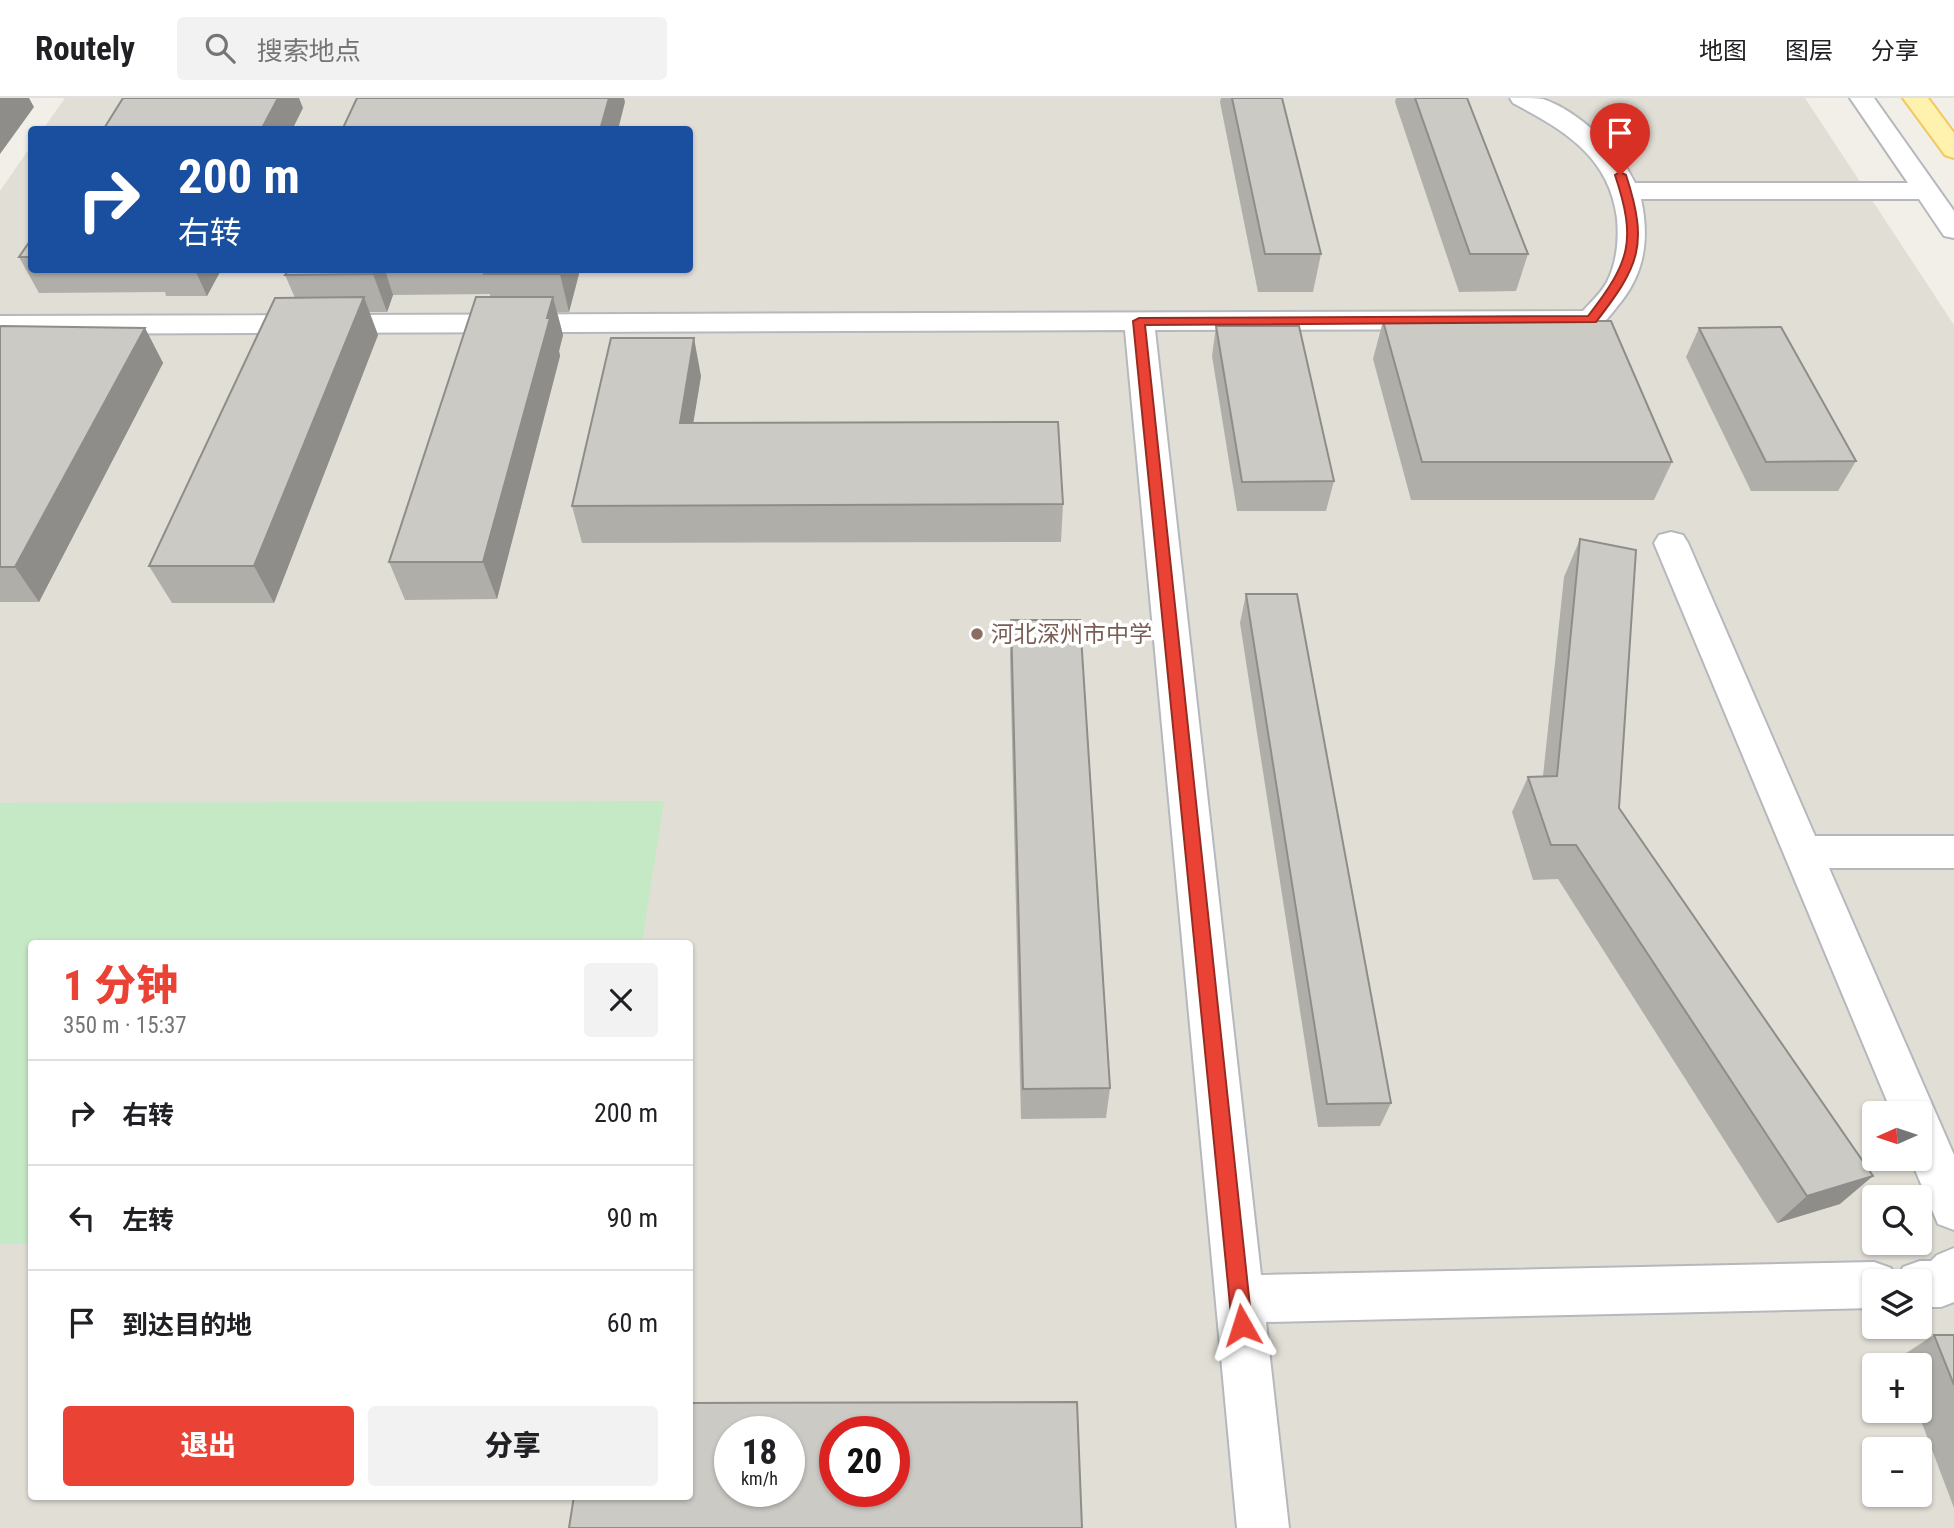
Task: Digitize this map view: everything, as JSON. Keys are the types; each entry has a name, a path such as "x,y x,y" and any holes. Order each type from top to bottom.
{"main road":[{"path":"1915,98 1954,150"}],"street":[{"path":"0,325 1591,320 1620,282 1632,251 1631,208 1620,175 1600,148 1560,118 1522,98"},
{"path":"1862,98 1954,230"},
{"path":"1625,191 1927,191"},
{"path":"1139,321 1263,1528"},
{"path":"1671,543 1909,1101"},
{"path":"1802,852 1954,852"},
{"path":"1932,1156 1954,1208"},
{"path":"1932,1284 1941,1284 1954,1271"},
{"path":"1240,1300 1862,1285"}],"shaded area":[{"name":"河北深州市中学","path":"65,98 1805,98 1954,325 1954,1528 0,1528 0,191 28,150 28,273 693,273 693,126 45,126"}],"green space":[{"path":"664,801 642,940 28,940 28,1244 0,1244 0,803"}],"building":[{"path":"123,98 278,98 263,126 106,126"},
{"path":"357,98 609,98 601,126 344,126"},
{"path":"1232,98 1282,98 1321,254 1265,254"},
{"path":"1415,98 1467,98 1528,254 1470,254"},
{"path":"28,244 28,257 19,257"},
{"path":"286,273 374,273 373,274 285,275"},
{"path":"484,273 560,273 560,274"},
{"path":"364,297 254,566 149,566 275,298"},
{"path":"476,297 553,297 547,318 550,318 483,562 389,562"},
{"path":"1383,321 1611,321 1672,462 1422,462"},
{"path":"1,326 145,328 15,567 0,567"},
{"path":"1216,326 1299,326 1334,481 1242,482"},
{"path":"1781,327 1856,461 1766,462 1699,328"},
{"path":"611,338 694,338 680,423 1058,422 1063,504 572,506"},
{"path":"1580,539 1636,550 1619,808 1862,1160 1862,1171 1870,1171 1873,1176 1807,1196 1576,845 1551,845 1528,777 1557,776"},
{"path":"1246,594 1297,594 1391,1103 1327,1104"},
{"path":"1011,620 1080,620 1110,1088 1023,1089"},
{"path":"1934,1335 1954,1335 1954,1385"},
{"path":"1077,1402 1082,1528 569,1528 573,1500 693,1500 693,1403"}],"place":[{"name":"河北深州市中学","path":"977,634"}],"route":[{"path":"1242,1325 1139,321 1591,320 1620,282 1632,251 1631,208 1620,175"}]}
